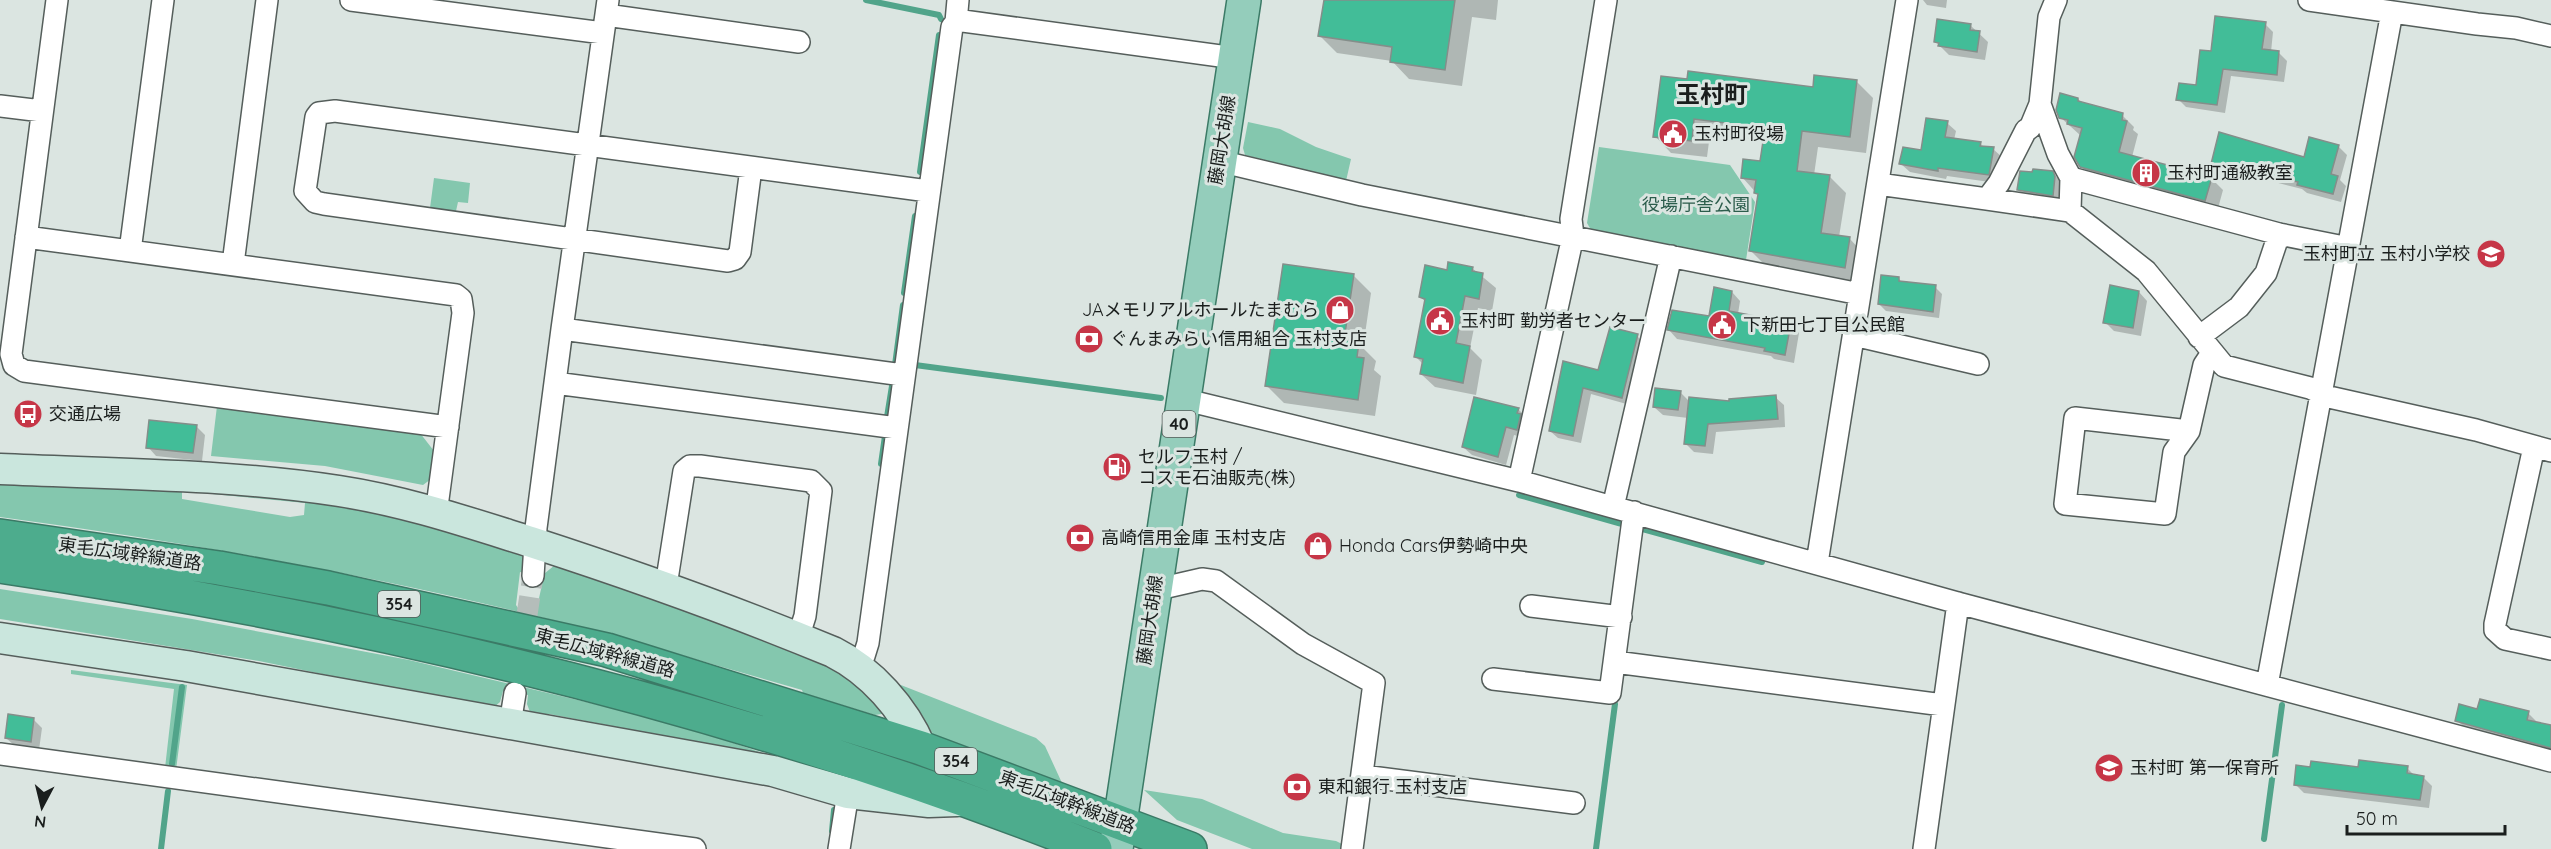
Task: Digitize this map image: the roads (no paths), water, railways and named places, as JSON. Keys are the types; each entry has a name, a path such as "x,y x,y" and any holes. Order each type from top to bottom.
{"highway":[{"name":"東毛広域幹線道路","path":"0,536 241,572 328,588 606,650 921,748 1118,835 1190,849"},
{"name":"東毛広域幹線道路","path":"0,566 130,585 444,648 686,710 858,762 1095,849"}],"main road":[{"name":"藤岡大胡線","path":"1118,835 1244,0"}],"street":[{"path":"57,0 10,354 11,360 18,369 448,427"},
{"path":"130,251 163,0"},
{"path":"233,264 267,0"},
{"path":"351,0 606,16 800,42"},
{"path":"856,666 864,656 868,643 928,191 950,35 956,22 958,0"},
{"path":"1519,481 1573,236 1571,219 1606,0"},
{"path":"1817,563 1907,0"},
{"path":"1987,199 1999,183 2026,130 2030,129 2040,104 2049,17 2056,0"},
{"path":"2309,0 2516,28 2551,36"},
{"path":"2267,685 2392,12"},
{"path":"533,576 562,329 606,16"},
{"path":"956,22 963,21 1235,58"},
{"path":"2040,104 2058,154 2071,178 2070,211"},
{"path":"0,106 42,111"},
{"path":"751,168 740,252 735,259 728,261 315,202 305,191 316,117 320,113 335,111 928,191"},
{"path":"1219,161 1350,193 1860,294"},
{"path":"2071,178 2280,234 2349,248"},
{"path":"1878,184 2070,211 2146,271 2224,366 2320,392 2329,397 2476,430 2543,449 2495,630 2505,639 2551,649"},
{"path":"2189,431 2075,417 2065,504 2165,514 2174,452 2189,431 2204,365 2205,345 2266,273 2280,234"},
{"path":"26,237 449,294 461,299 463,313 438,499 434,512"},
{"path":"1613,507 1671,256"},
{"path":"562,329 903,375"},
{"path":"1854,335 1978,364"},
{"path":"555,383 897,428"},
{"path":"1182,399 1519,481 1958,603 2551,762"},
{"path":"663,586 668,573 684,471 690,466 811,481 821,491 805,616 798,638"},
{"path":"0,469 272,483 339,491 434,512 663,586 833,652 856,666 874,681 906,718 921,748"},
{"path":"1493,679 1610,693 1634,512"},
{"path":"1154,590 1202,579 1216,582 1303,644 1374,683 1352,849"},
{"path":"1924,849 1958,603"},
{"path":"1531,606 1621,617"},
{"path":"0,638 186,666 773,771 848,793 929,802 966,800"},
{"path":"1615,662 1943,705"},
{"path":"510,724 515,693"},
{"path":"0,754 695,849"},
{"path":"1363,776 1574,803"},
{"path":"839,849 848,793"}],"waterway":[{"path":"866,0 939,15 941,19"},
{"path":"920,172 939,35"},
{"path":"904,293 915,216"},
{"path":"895,365 903,305"},
{"path":"915,365 1161,398"},
{"path":"887,417 892,386"},
{"path":"881,464 885,436"},
{"path":"1519,495 1622,524"},
{"path":"1639,533 1639,528 1762,562"},
{"path":"172,764 182,687"},
{"path":"1596,849 1615,704"},
{"path":"2264,839 2282,705"},
{"path":"161,849 168,791"},
{"path":"832,831 834,810"}],"tunnel":[{"path":"517,679 533,576"}],"place":[{"name":"玉村町役場","path":"1673,134"},
{"name":"玉村町通級教室","path":"2146,173"},
{"name":"玉村町立 玉村小学校","path":"2491,254"},
{"name":"JAメモリアルホールたまむら","path":"1340,310"},
{"name":"玉村町 勤労者センター","path":"1440,321"},
{"name":"下新田七丁目公民館","path":"1722,325"},
{"name":"ぐんまみらい信用組合 玉村支店","path":"1089,339"},
{"name":"交通広場","path":"28,414"},
{"name":"セルフ玉村 / コスモ石油販売(株)","path":"1117,467"},
{"name":"高崎信用金庫 玉村支店","path":"1080,538"},
{"name":"Honda Cars伊勢崎中央","path":"1318,546"},
{"name":"玉村町 第一保育所","path":"2109,768"},
{"name":"東和銀行 玉村支店","path":"1297,787"}],"district":[{"name":"玉村町","path":"1712,95"}],"park label":[{"name":"役場庁舎公園","path":"1696,205"}]}
